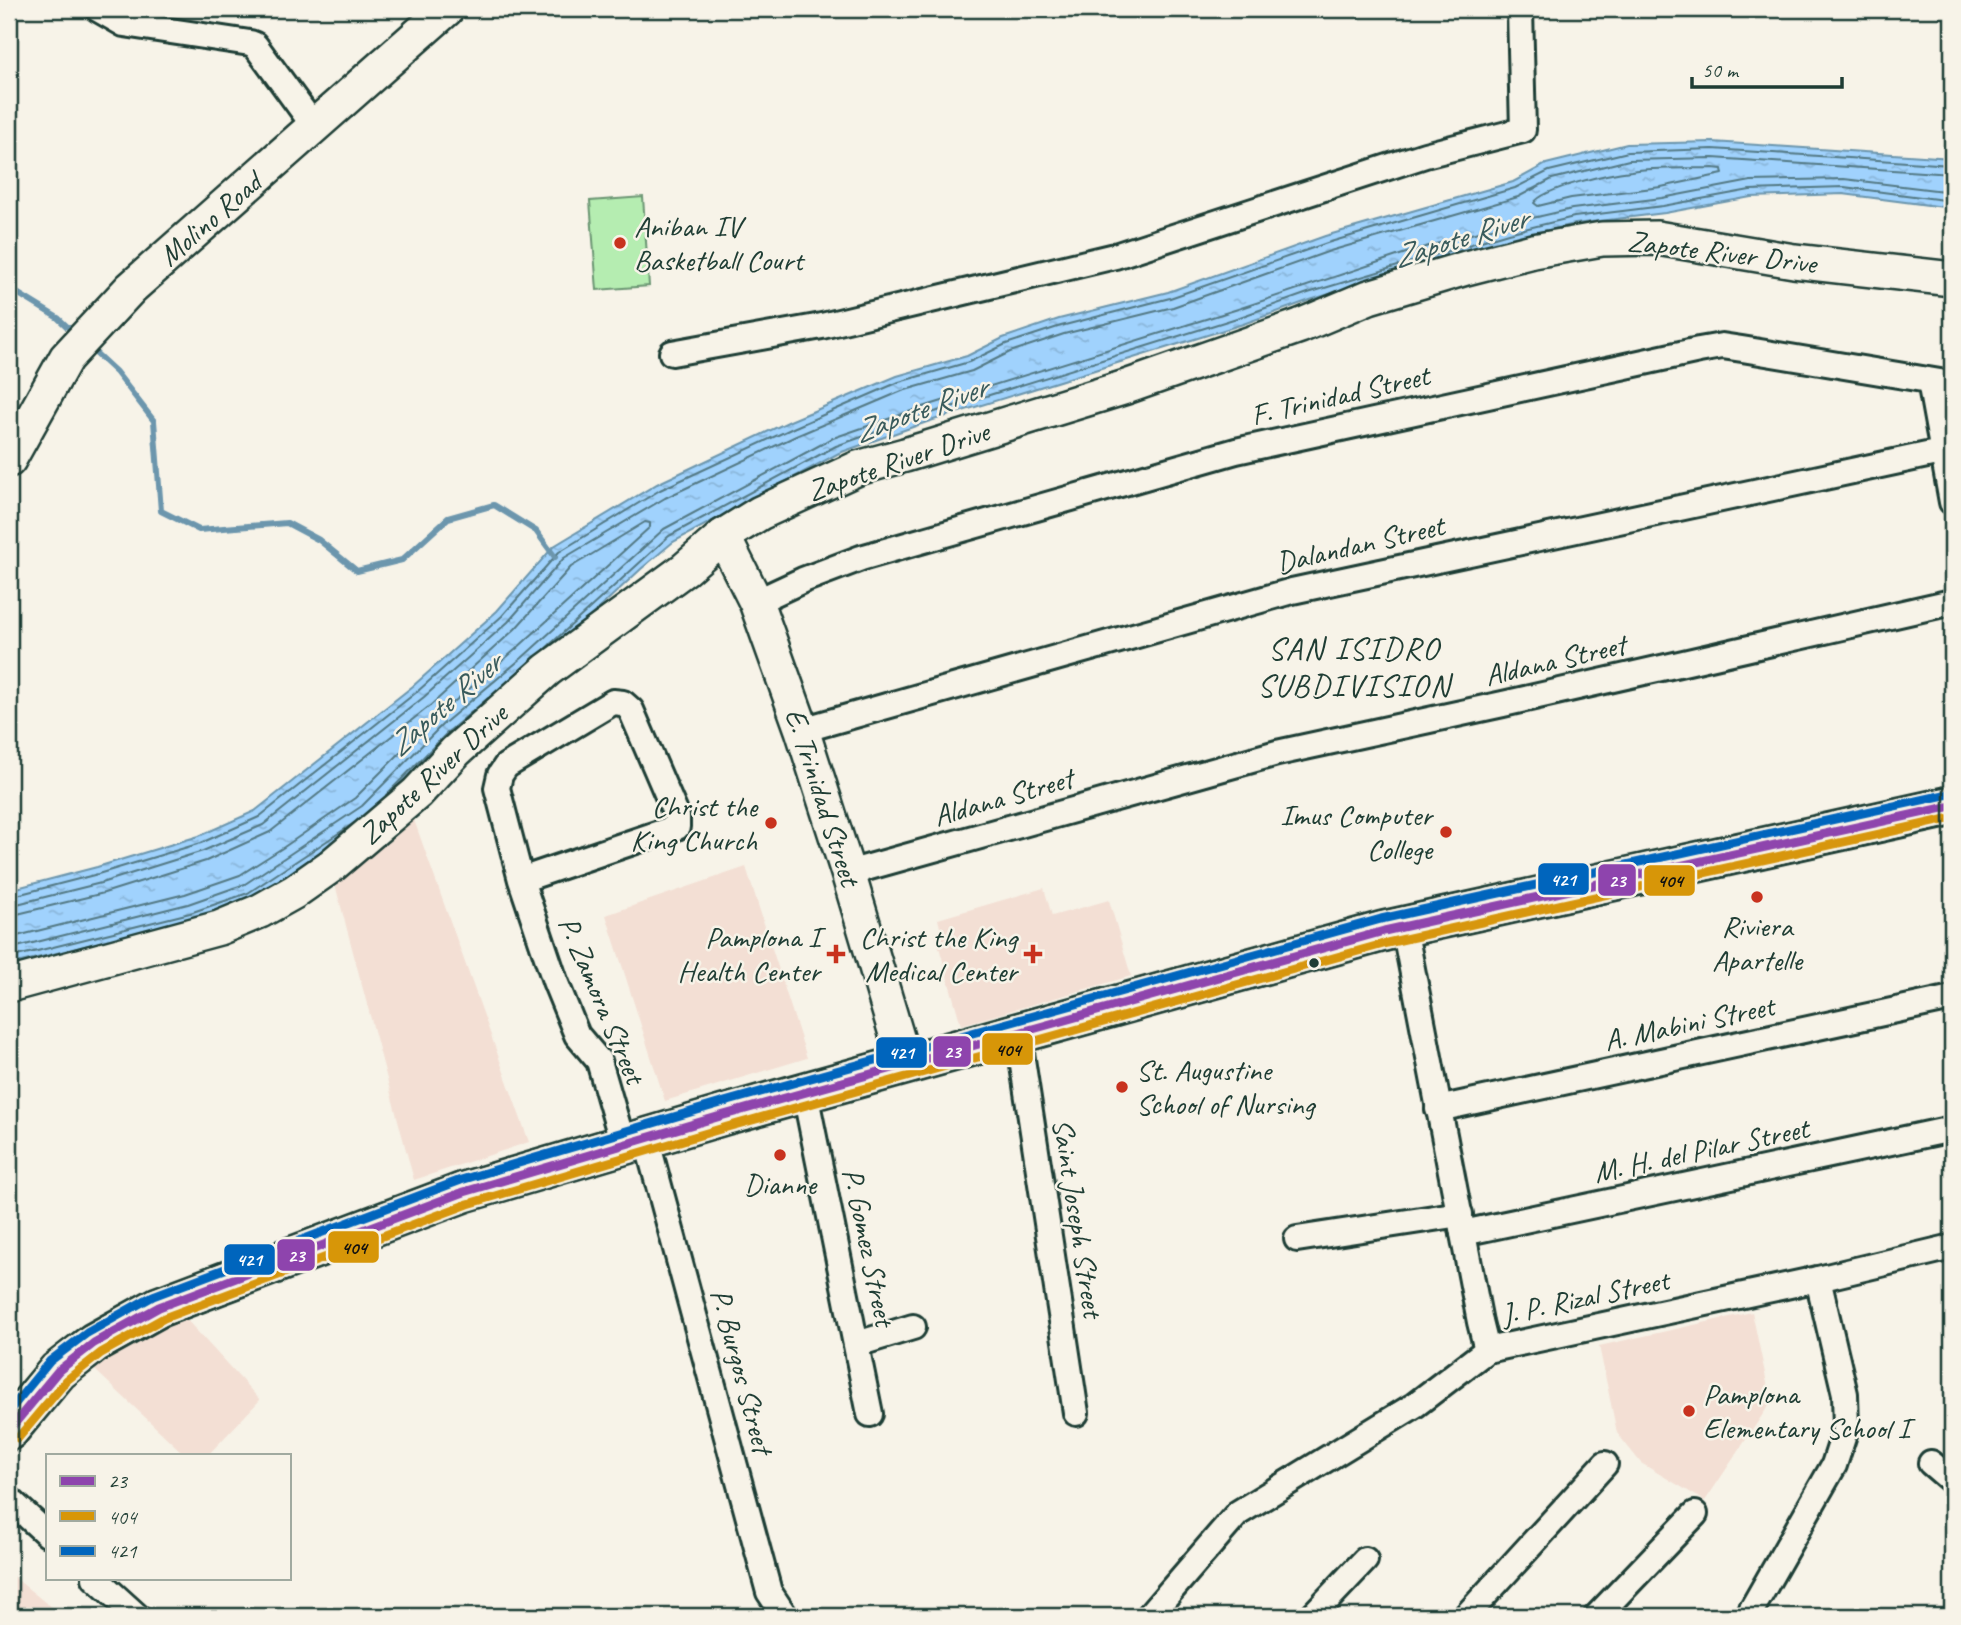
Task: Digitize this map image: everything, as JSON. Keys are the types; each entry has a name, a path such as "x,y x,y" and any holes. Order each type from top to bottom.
{"highway":[{"path":"9,1430 58,1371 94,1343 159,1307 464,1192 905,1064 1404,927 1952,806"}],"main road":[{"name":"Molino Road","path":"13,440 66,358 131,288 447,9"},
{"name":"Zapote River Drive","path":"9,985 219,928 260,911 294,892 331,866 417,793 456,751 547,670 685,569 723,536 761,513 858,468 1126,387 1300,326 1370,297 1533,251 1602,239 1657,238 1794,261 1952,279"},
{"name":"E. Trinidad Street","path":"723,536 756,602 802,730 905,1064"}],"street":[{"path":"98,9 124,24 250,43 255,46 314,126"},
{"path":"672,353 822,326 1115,256 1425,155 1523,130 1520,9"},
{"name":"F. Trinidad Street","path":"756,602 803,580 861,558 1236,451 1699,350 1722,346 1941,383"},
{"path":"1941,383 1941,452 1952,502"},
{"name":"Dalandan Street","path":"802,730 1292,591 1941,452"},
{"name":"Aldana Street","path":"848,873 1277,753 1952,602"},
{"name":"P. Zamora Street","path":"521,880 677,827 677,817 631,710 623,703 613,702 506,766 498,781 498,794 521,880 573,1028 593,1052 635,1141"},
{"name":"J. P. Rizal Street","path":"1404,927 1487,1350 1818,1279 1952,1247"},
{"name":"A. Mabini Street","path":"1438,1109 1952,998"},
{"name":"Saint Joseph Street","path":"1018,1033 1076,1413"},
{"name":"P. Gomez Street","path":"805,1093 870,1414"},
{"name":"M. H. del Pilar Street","path":"1297,1239 1462,1224 1952,1129"},
{"name":"P. Burgos Street","path":"635,1141 769,1592 785,1616"},
{"path":"1748,1616 1834,1465 1846,1429 1846,1394 1818,1279"},
{"path":"857,1345 913,1326"},
{"path":"1149,1616 1238,1513 1415,1405 1487,1350"},
{"path":"1931,1463 1952,1481"},
{"path":"1466,1616 1605,1464"},
{"path":"9,1499 46,1533"},
{"path":"1597,1616 1695,1514"},
{"path":"1312,1616 1366,1560"},
{"path":"97,1580 137,1616"}],"shaded area":[{"path":"413,817 529,1142 414,1180 333,877"},
{"path":"746,867 807,1058 665,1101 606,915"},
{"name":"Christ the King Medical Center","path":"1044,888 1052,916 1109,900 1131,976 961,1025 935,933 941,931 938,919"},
{"name":"Pamplona Elementary School I","path":"1752,1312 1771,1402 1705,1501 1641,1463 1617,1433 1599,1346"},
{"path":"185,1318 260,1400 209,1454 184,1454 94,1369 120,1350"},
{"path":"9,1573 62,1616 9,1616"}],"green space":[{"name":"Aniban IV Basketball Court","path":"643,197 649,286 597,290 590,201"}],"water":[{"name":"Zapote River","path":"1713,142 1952,158 1952,208 1843,194 1751,197 1665,213 1575,224 1510,239 1310,300 1243,324 927,422 839,453 673,542 372,819 251,899 193,919 9,965 9,890 199,836 255,811 413,686 497,611 554,546 657,484 790,421 897,376 967,356 1003,338 1059,319 1168,292 1325,236 1513,182 1546,164 1627,144"}],"waterway":[{"path":"9,288 58,318 76,335"},
{"path":"89,347 116,372 154,421 161,511 199,530 287,523 319,540 357,571 402,560 448,518 494,505 536,531 555,557"}],"transit line":[{"name":"421","path":"9,1411 50,1361 87,1333 153,1296 461,1180 721,1103 1381,919 1949,794"},
{"name":"23","path":"9,1430 58,1371 94,1343 159,1307 464,1192 724,1115 1384,931 1952,806"},
{"name":"404","path":"18,1438 67,1380 101,1353 164,1318 468,1204 727,1127 1387,943 1952,818"}],"place":[{"name":"Aniban IV Basketball Court","path":"620,243"},
{"name":"Christ the King Church","path":"771,823"},
{"name":"Imus Computer College","path":"1446,832"},
{"name":"Riviera Apartelle","path":"1757,897"},
{"name":"Pamplona I Health Center","path":"836,954"},
{"name":"Christ the King Medical Center","path":"1033,954"},
{"name":"St. Augustine School of Nursing","path":"1122,1087"},
{"name":"Dianne","path":"780,1155"},
{"name":"Pamplona Elementary School I","path":"1689,1411"}],"district":[{"name":"SAN ISIDRO SUBDIVISION","path":"1354,666"}]}
